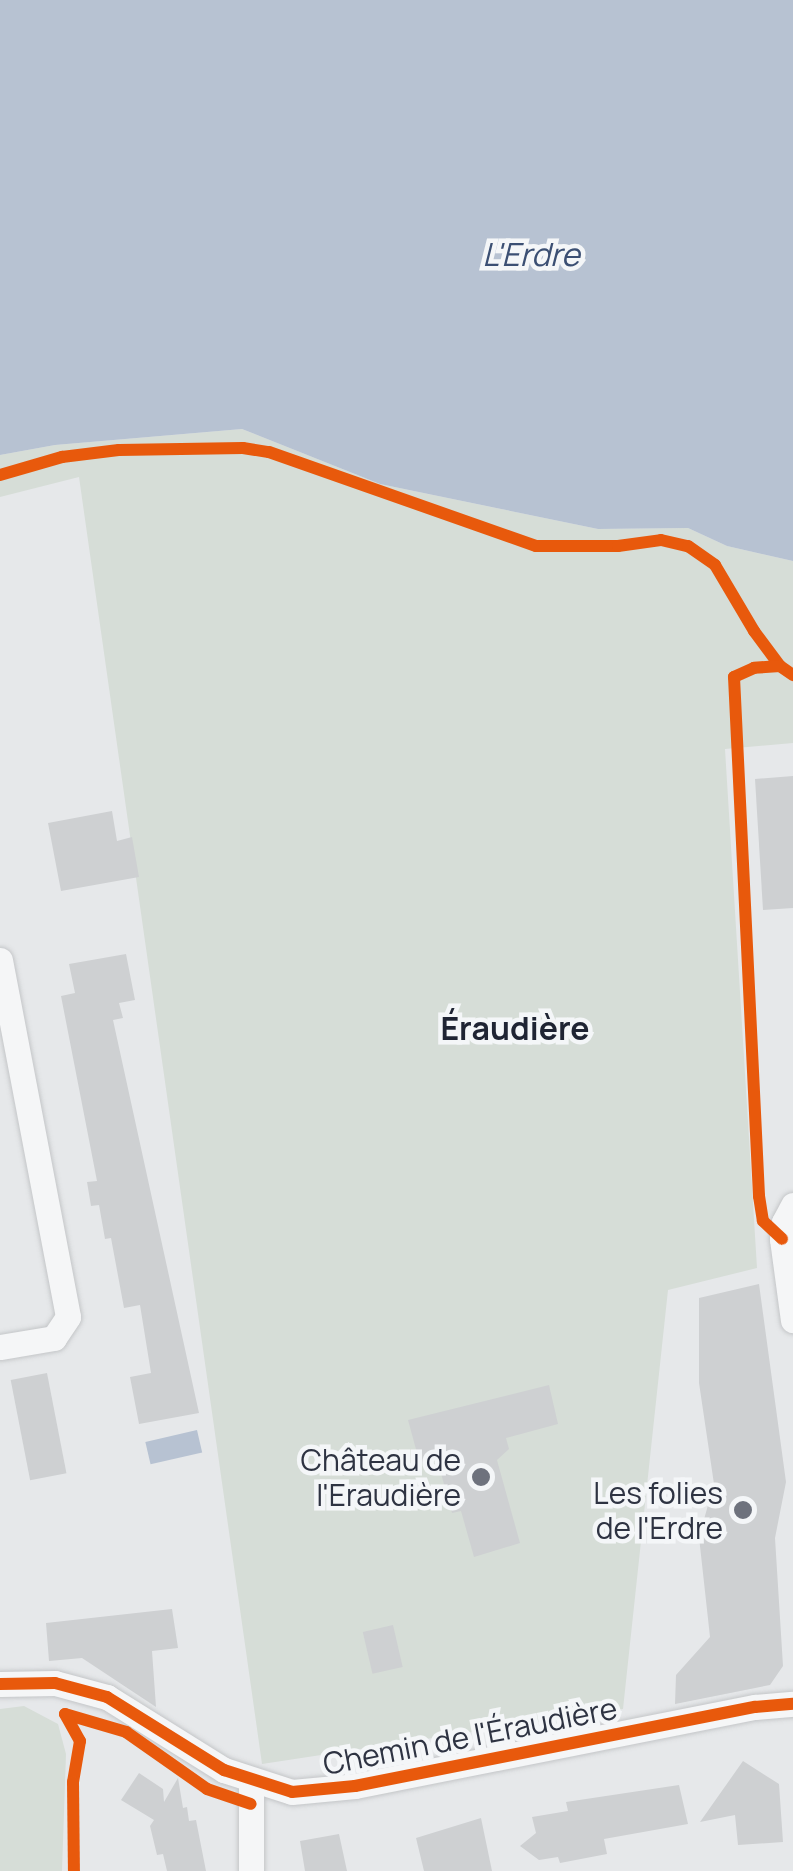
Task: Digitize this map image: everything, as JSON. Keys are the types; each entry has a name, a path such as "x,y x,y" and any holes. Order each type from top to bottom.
{"street":[{"path":"0,960 68,1318 54,1338 0,1347"},
{"path":"793,1205 784,1222 782,1239 793,1320"},
{"name":"Chemin de l'Éraudière","path":"0,1684 55,1683 107,1697 224,1770 251,1782 292,1792 355,1786 755,1706 793,1704"},
{"path":"251,1782 251,1871"}],"shaded area":[{"path":"242,429 380,484 598,529 688,528 727,546 793,561 793,743 725,749 757,1268 668,1290 623,1709 262,1764 79,477 0,497 0,455 55,445"},
{"path":"24,1706 58,1724 66,1754 62,1871 0,1871 0,1709"}],"water":[{"name":"L'Erdre","path":"0,0 793,0 793,561 727,546 688,528 598,529 380,484 242,429 55,445 0,455"},
{"path":"197,1430 202,1452 151,1464 145,1442"}],"building":[{"path":"793,776 793,908 763,910 755,779"},
{"path":"112,811 117,841 132,837 139,877 61,891 48,823"},
{"path":"126,954 135,1000 119,1003 123,1018 113,1020 199,1413 139,1424 130,1377 151,1373 140,1305 124,1308 111,1238 105,1239 99,1205 91,1206 87,1182 97,1181 61,996 75,993 69,964"},
{"name":"Les folies de l'Erdre","path":"759,1284 786,1482 775,1538 783,1666 770,1685 675,1704 676,1675 710,1637 699,1537 714,1484 699,1383 699,1298"},
{"path":"47,1373 66,1473 30,1480 11,1380"},
{"name":"Château de l'Eraudière","path":"549,1385 558,1424 506,1438 509,1449 497,1460 520,1543 474,1557 461,1511 452,1513 437,1459 420,1464 408,1420"},
{"path":"172,1609 178,1648 152,1651 156,1707 82,1658 49,1661 46,1623"},
{"path":"393,1625 403,1667 372,1674 363,1632"},
{"path":"743,1761 779,1784 783,1842 738,1845 735,1815 700,1822"},
{"path":"139,1773 163,1789 164,1802 178,1778 183,1808 187,1807 189,1821 196,1820 206,1871 167,1871 163,1854 157,1855 150,1826 154,1820 121,1800"},
{"path":"679,1785 688,1824 604,1839 607,1854 560,1863 558,1857 539,1860 520,1846 536,1833 532,1817 568,1811 566,1802"},
{"path":"481,1818 492,1871 424,1871 416,1838"},
{"path":"339,1834 347,1871 305,1871 300,1841"}],"cycle path":[{"path":"0,475 62,457 119,450 243,448 269,452 536,546 618,546 661,540 688,546 715,565 754,631 780,666 793,675"},
{"path":"780,666 754,668 734,677 759,1196 763,1221 782,1239"},
{"path":"0,1684 55,1683 107,1697 224,1770 292,1792 355,1786 755,1707 793,1704"},
{"path":"65,1714 126,1732 207,1789 251,1804"},
{"path":"65,1714 80,1741 73,1782 74,1871"}],"place":[{"name":"Château de l'Eraudière","path":"481,1477"},
{"name":"Les folies de l'Erdre","path":"743,1510"}],"district":[{"name":"Éraudière","path":"515,1028"}]}
